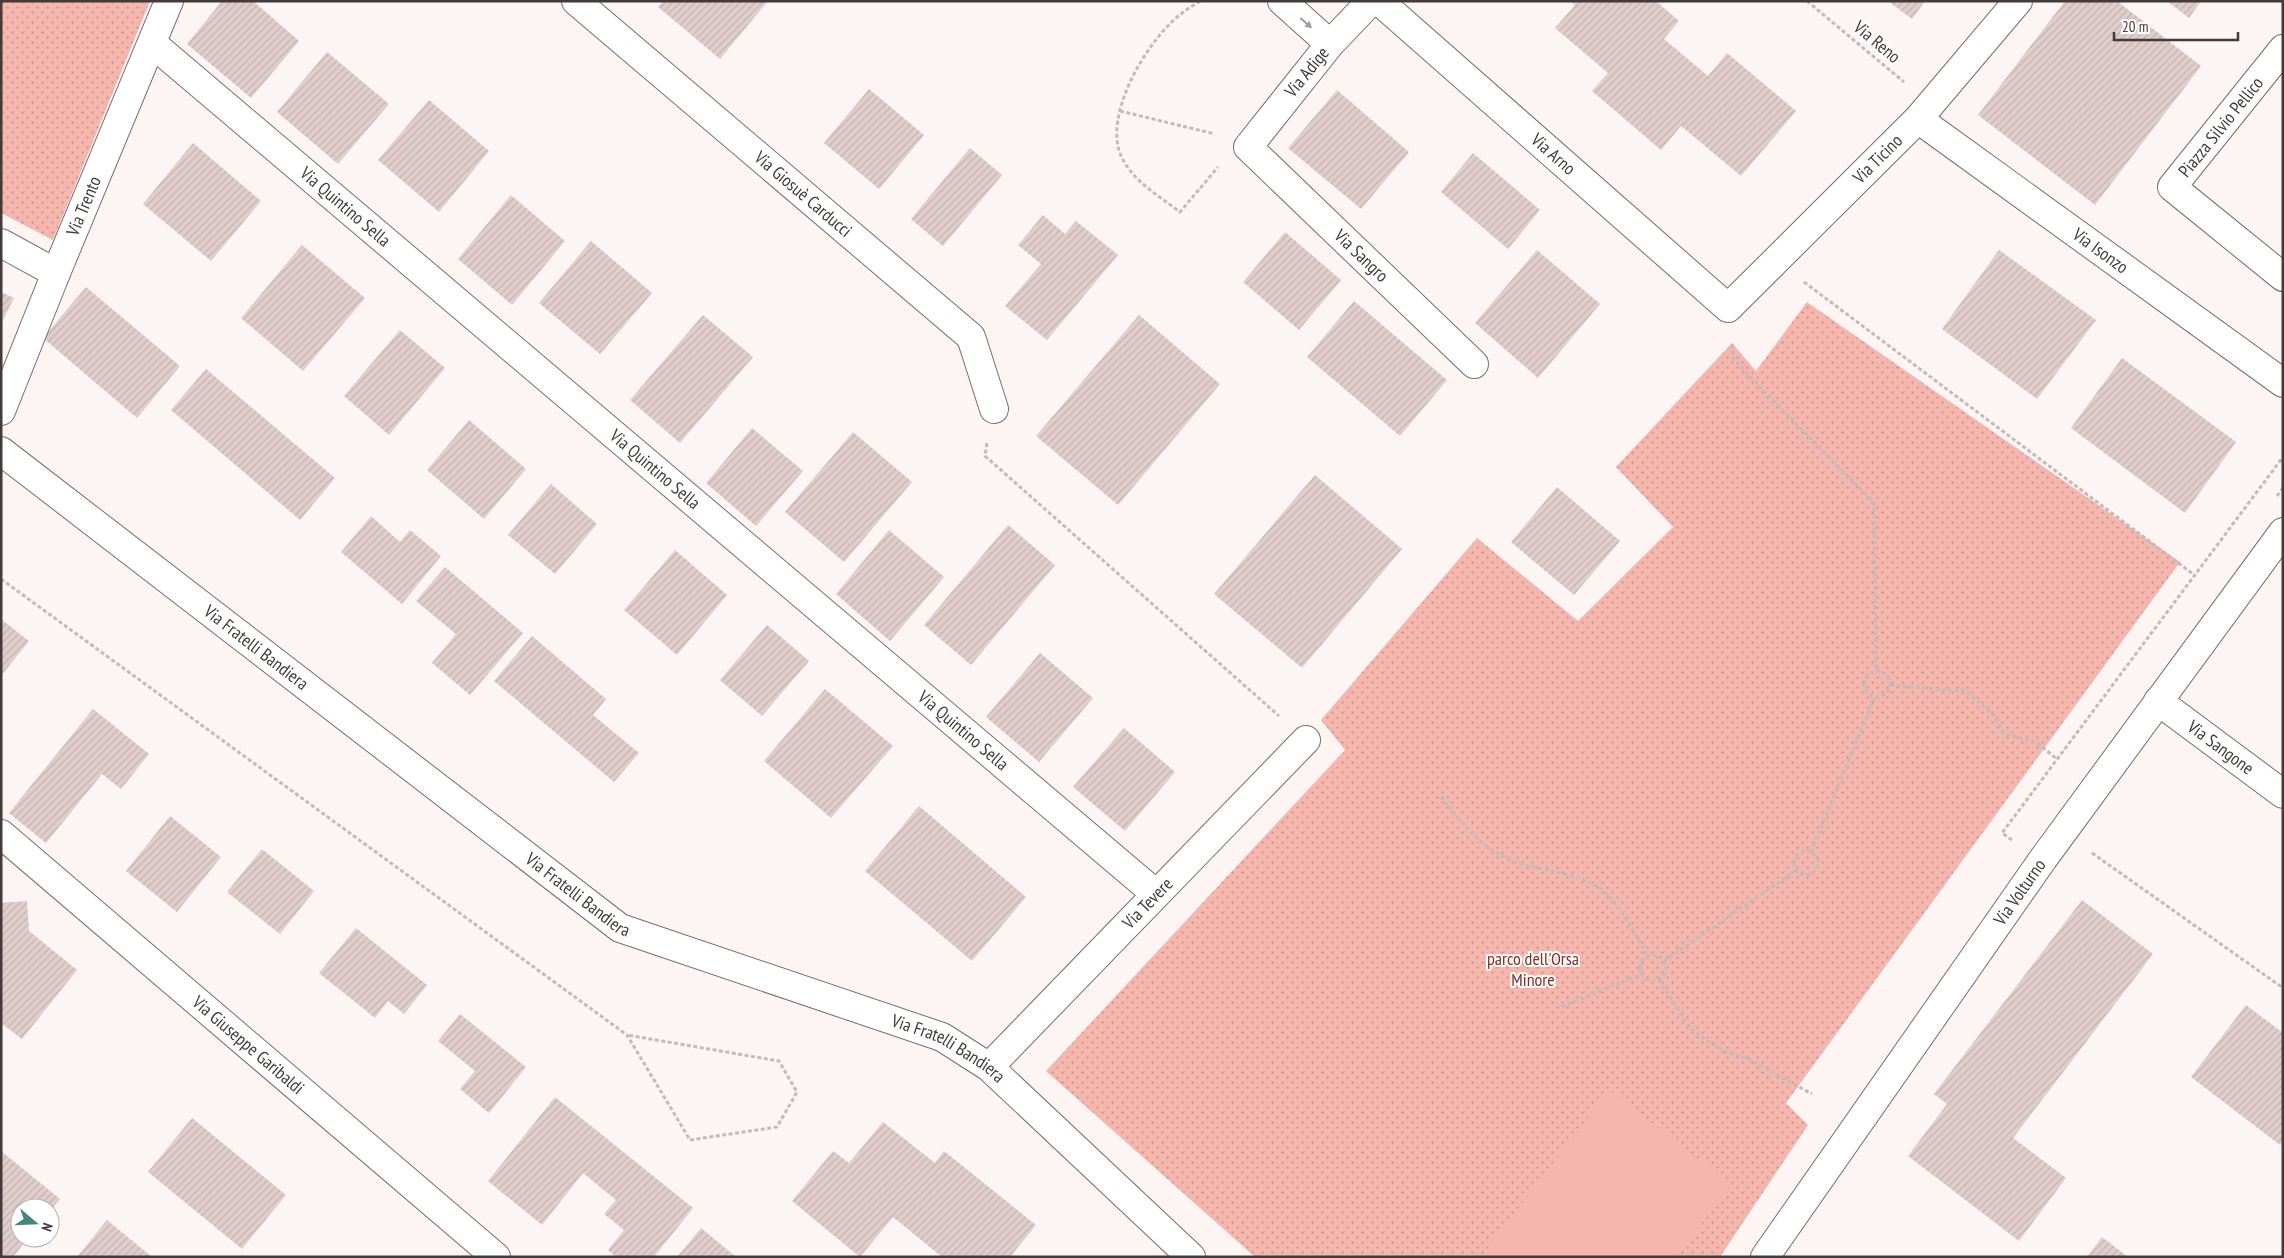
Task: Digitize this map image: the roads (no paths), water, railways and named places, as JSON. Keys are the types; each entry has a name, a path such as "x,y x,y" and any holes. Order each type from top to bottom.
{"street":[{"name":"Via Trento","path":"1,411 169,1"},
{"name":"Via Giosuè Carducci","path":"576,1 971,337 994,409"},
{"path":"1282,1 1330,44"},
{"name":"Via Adige","path":"1244,144 1330,44 1371,1"},
{"name":"Via Arno","path":"1379,1 1728,308"},
{"name":"Via Ticino","path":"1728,308 1924,112 2018,1"},
{"name":"Via Quintino Sella","path":"153,44 1156,894"},
{"name":"Piazza Silvio Pellico","path":"2283,49 2172,187 2283,277"},
{"name":"Via Isonzo","path":"1924,112 2283,383"},
{"name":"Via Sangro","path":"1244,144 1474,364"},
{"path":"1,243 56,273"},
{"name":"Via Fratelli Bandiera","path":"1,451 620,928 942,1037 989,1067 1191,1257"},
{"name":"Via Volturno","path":"1764,1257 2043,859 2283,532"},
{"name":"Via Sangone","path":"2158,701 2283,794"},
{"name":"Via Tevere","path":"989,1067 1306,740"},
{"name":"Via Giuseppe Garibaldi","path":"1,834 496,1257"}],"park label":[{"name":"parco dell'Orsa Minore","path":"1533,970"}]}
